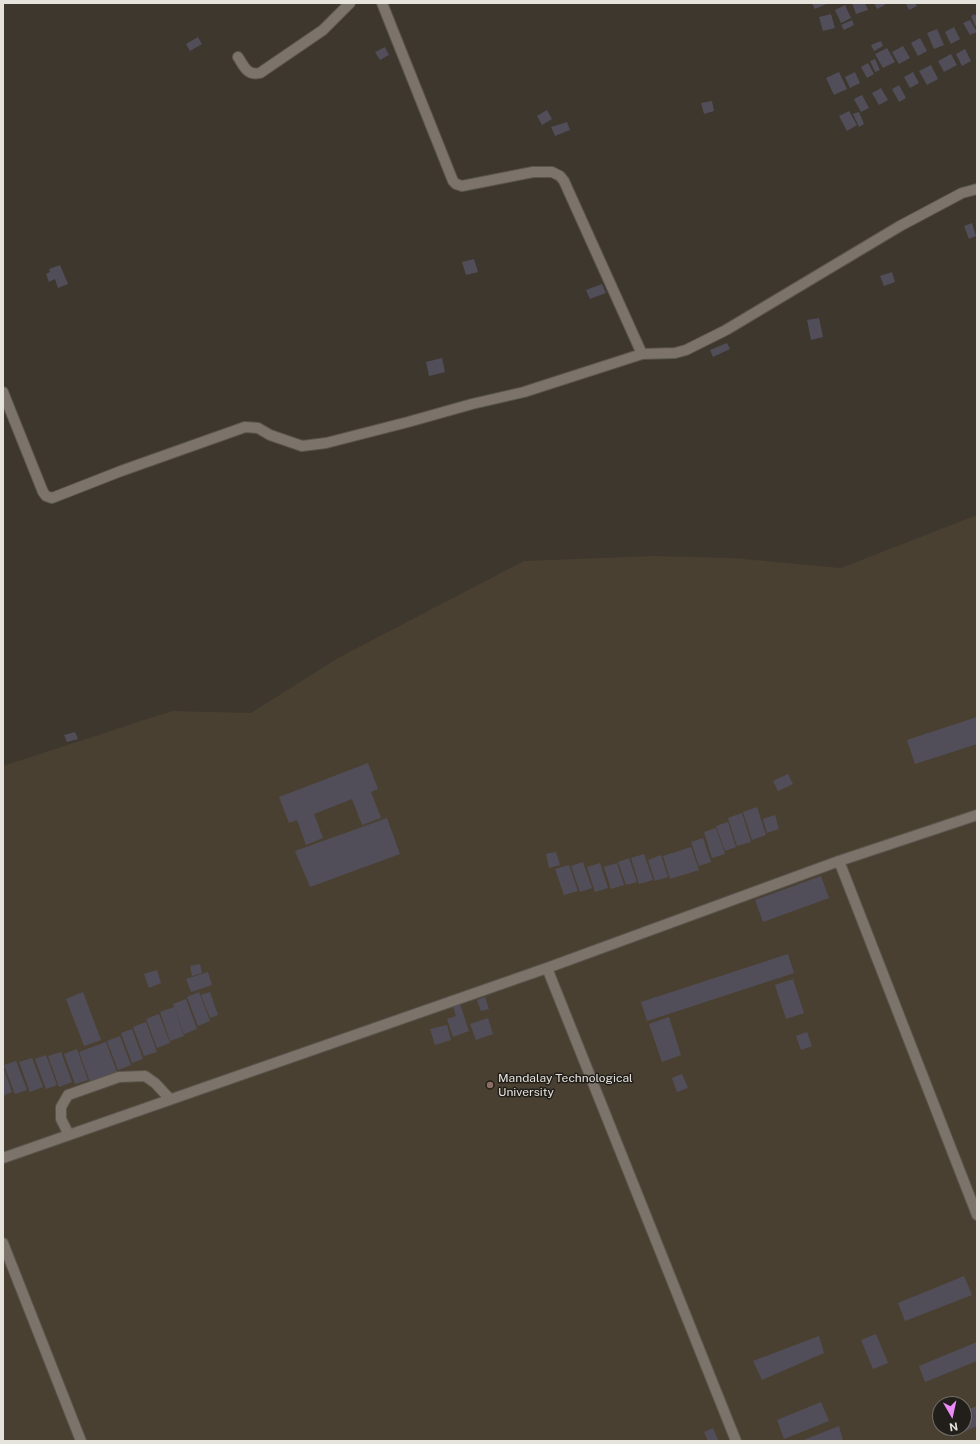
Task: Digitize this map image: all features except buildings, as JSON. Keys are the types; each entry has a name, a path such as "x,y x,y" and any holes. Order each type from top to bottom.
{"street":[{"path":"238,57 249,72 254,74 260,73 323,30 350,3"},
{"path":"382,3 453,181 462,186 533,172 552,172 560,176 567,188 642,354"},
{"path":"3,392 43,492 46,496 52,498 121,471 245,427 258,428 270,435 302,446 326,443 472,404 524,392 642,354 668,354 686,350 726,330 900,226 962,193 977,189"},
{"path":"3,1158 547,968 839,861 977,815"},
{"path":"839,861 977,1215"},
{"path":"547,968 736,1441"},
{"path":"69,1135 61,1118 60,1107 68,1095 119,1077 144,1076 155,1083 170,1099"},
{"path":"3,1243 81,1441"}],"shaded area":[{"name":"Mandalay Technological University","path":"977,515 977,1441 3,1441 3,766 172,711 251,713 338,658 524,561 653,556 733,558 841,568"}],"place":[{"name":"Mandalay Technological University","path":"490,1085"}]}
